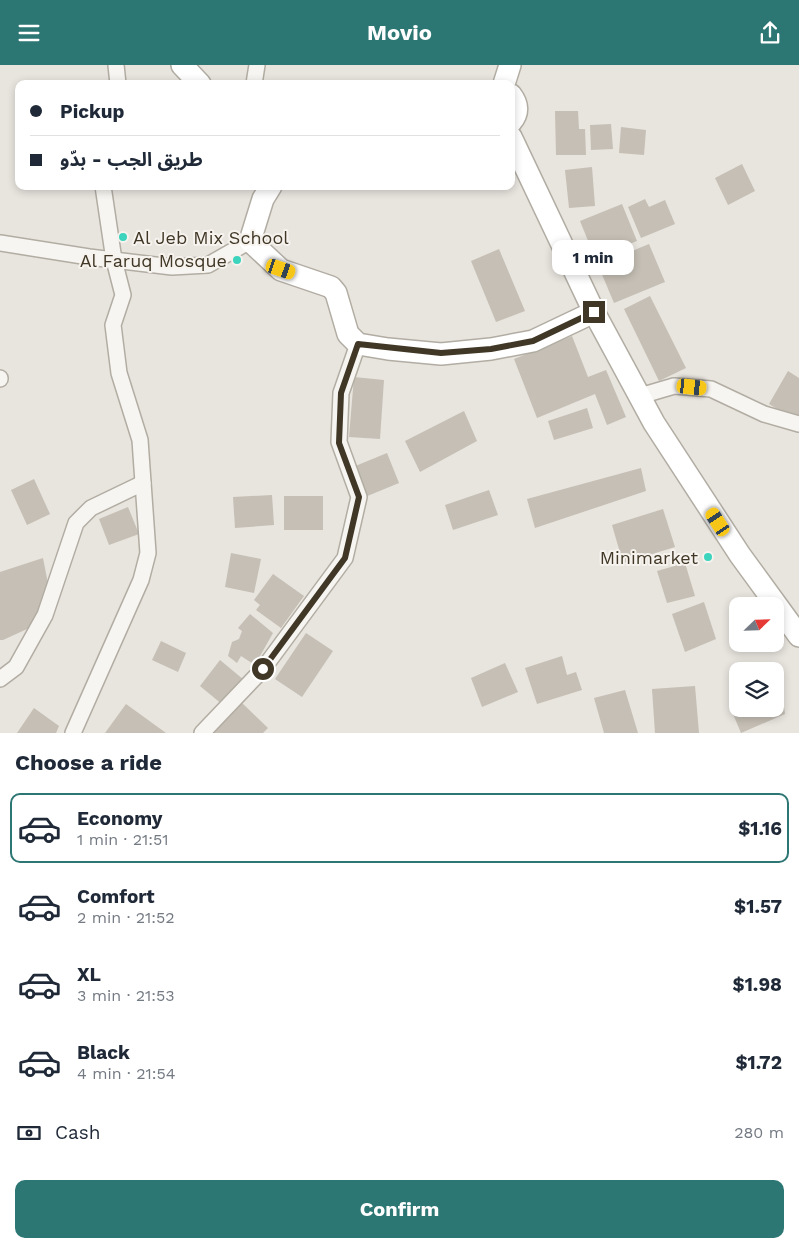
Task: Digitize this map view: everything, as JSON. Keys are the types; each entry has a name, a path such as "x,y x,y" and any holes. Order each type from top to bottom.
{"street":[{"path":"116,65 118,80"},
{"path":"182,65 196,80"},
{"path":"255,80 257,65"},
{"path":"505,80 510,65"},
{"path":"515,103 517,113 515,116"},
{"path":"515,145 594,312 654,423 740,555 799,636"},
{"path":"73,733 141,580 148,553 140,440 120,373 114,335 113,325 122,295 114,260 104,190"},
{"path":"0,243 172,267 208,265 250,241 262,199 268,190"},
{"path":"250,241 281,269 331,287 336,293 348,334 358,344 441,353 491,349 533,341 594,312"},
{"path":"202,733 263,669 345,558 359,497 339,443 341,393 358,344"},
{"path":"640,396 674,386 711,389 764,414 799,424"},
{"path":"0,679 16,667 45,615 76,523 91,508 143,483"}],"building":[{"path":"555,111 578,111 579,129 585,129 586,155 556,155"},
{"path":"611,124 613,149 591,150 590,125"},
{"path":"621,127 646,130 644,155 619,153"},
{"path":"742,164 755,191 728,205 715,178"},
{"path":"592,167 595,206 569,208 565,170"},
{"path":"645,199 649,207 665,200 675,224 641,238 628,207"},
{"path":"622,204 637,241 595,258 580,221"},
{"path":"649,244 665,282 614,303 598,265"},
{"path":"499,249 525,311 496,322 471,261"},
{"path":"650,296 686,368 659,381 624,309"},
{"path":"572,336 588,377 606,370 626,417 607,425 595,394 537,418 514,359"},
{"path":"788,371 799,378 799,422 769,404"},
{"path":"354,377 384,380 380,439 349,437"},
{"path":"587,408 593,428 554,440 548,421"},
{"path":"464,411 477,441 420,472 405,441"},
{"path":"387,453 399,483 365,497 353,467"},
{"path":"641,468 646,491 535,528 527,499"},
{"path":"34,479 50,514 27,525 11,490"},
{"path":"489,490 498,515 453,530 445,505"},
{"path":"272,495 274,525 235,528 233,497"},
{"path":"284,496 323,496 323,530 284,530"},
{"path":"128,507 139,534 109,545 99,519"},
{"path":"663,509 675,547 623,563 612,525"},
{"path":"231,553 261,559 254,593 225,587"},
{"path":"43,558 49,589 38,624 0,640 0,572"},
{"path":"685,563 695,596 667,603 657,571"},
{"path":"273,574 304,596 281,628 256,610 260,605 254,600"},
{"path":"704,602 716,639 685,652 672,614"},
{"path":"250,614 273,633 255,665 241,656 237,663 228,656 232,642 239,639 242,631 238,628"},
{"path":"306,633 333,651 302,697 275,679"},
{"path":"161,641 186,653 178,672 152,660"},
{"path":"562,656 567,675 576,672 582,690 537,704 525,668"},
{"path":"220,660 244,680 223,705 200,686"},
{"path":"505,663 518,692 482,707 471,678"},
{"path":"695,686 699,733 655,733 652,689"},
{"path":"625,690 638,733 604,733 594,698"},
{"path":"241,702 268,728 263,733 211,733"},
{"path":"126,704 166,733 105,733"},
{"path":"34,708 59,726 56,733 17,733"},
{"path":"734,717 778,717 741,733"}],"place":[{"name":"Al Jeb Mix School","path":"123,237"},
{"name":"Al Faruq Mosque","path":"237,260"},
{"name":"Minimarket","path":"708,557"}],"route":[{"path":"263,669 345,558 359,497 339,443 341,393 358,344 388,349 441,353 491,349 533,341 594,312"}]}
